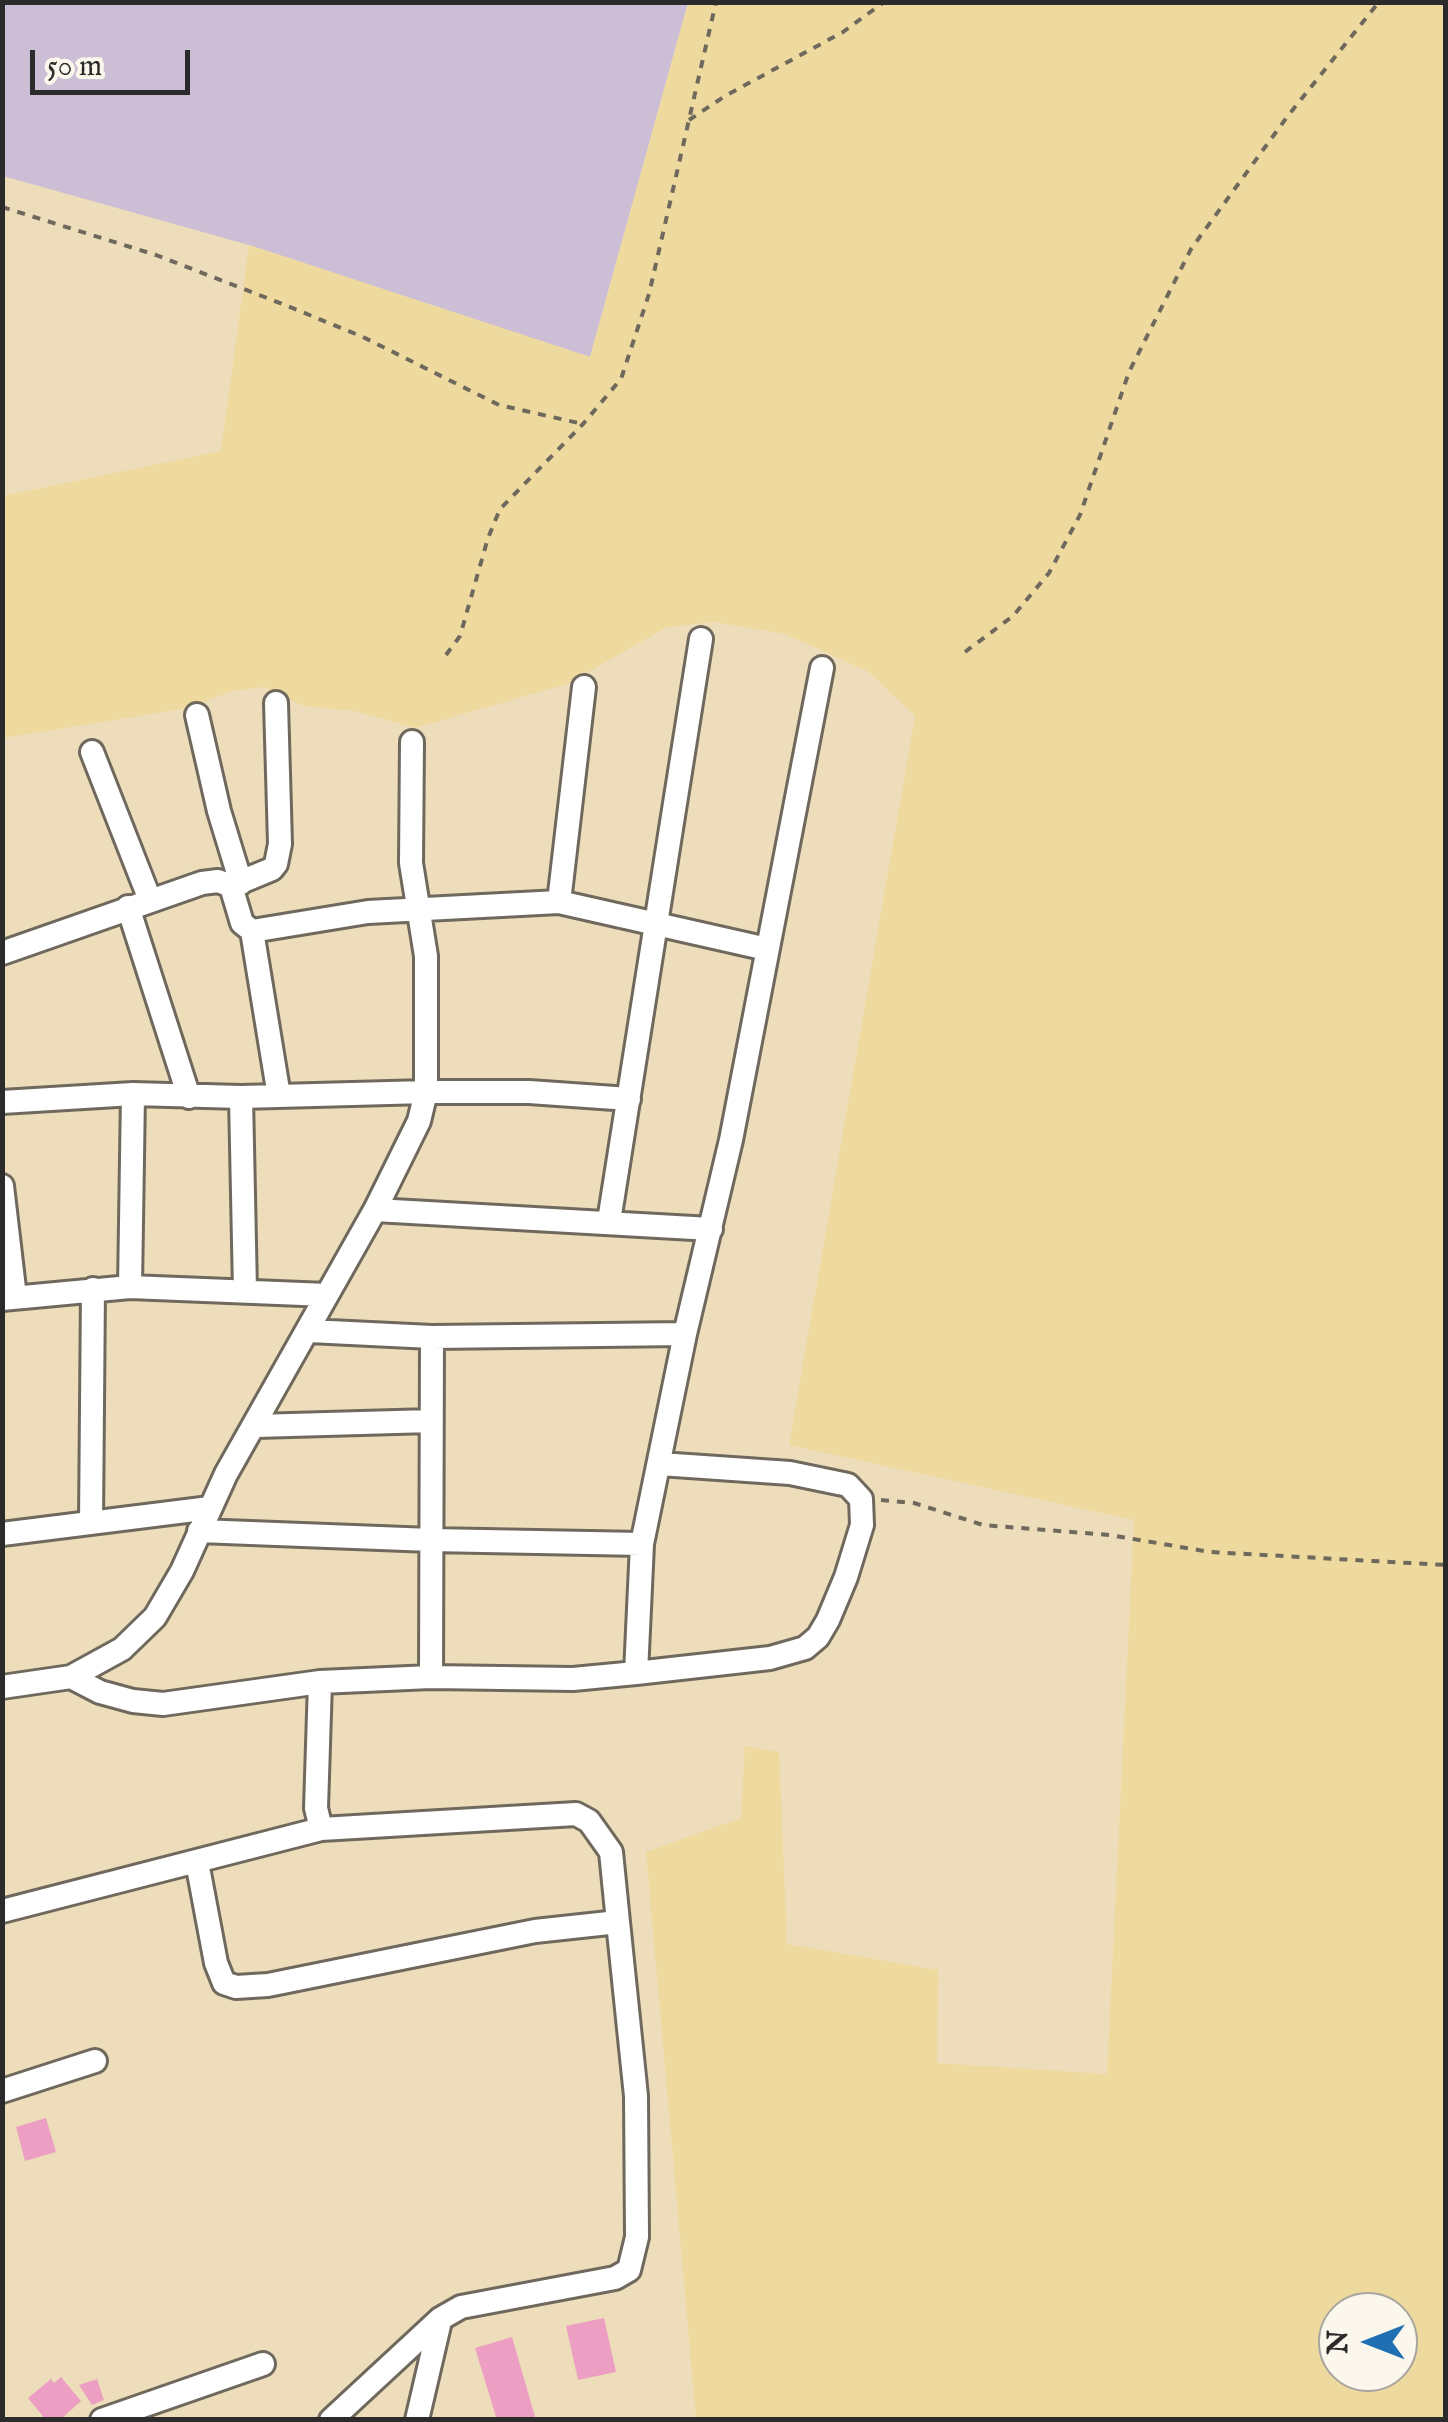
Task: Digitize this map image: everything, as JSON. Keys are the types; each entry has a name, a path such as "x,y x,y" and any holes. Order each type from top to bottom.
{"street":[{"path":"609,1221 702,640"},
{"path":"636,1673 642,1544 711,1229 822,668"},
{"path":"559,902 584,687"},
{"path":"4,948 202,883 236,884 272,869 279,856 276,704"},
{"path":"197,715 242,923 252,931 279,1096"},
{"path":"2,1687 72,1677 122,1649 154,1618 182,1572 210,1508 375,1210 419,1120 426,1092 426,956 411,863 412,742"},
{"path":"92,752 139,903 190,1096"},
{"path":"252,931 368,912 559,902 767,949"},
{"path":"2,1102 133,1094 241,1097 426,1092 529,1092 628,1098"},
{"path":"130,1287 133,1094"},
{"path":"241,1097 245,1292"},
{"path":"2,1186 9,1298 130,1287 328,1295"},
{"path":"375,1210 711,1229"},
{"path":"90,1523 94,1289"},
{"path":"308,1331 432,1336 685,1334"},
{"path":"431,1677 432,1336"},
{"path":"256,1426 431,1421"},
{"path":"72,1677 100,1692 133,1702 164,1704 320,1682 431,1677 573,1680 770,1658 805,1648 818,1637 846,1577 862,1526 861,1499 848,1484 804,1475 660,1464"},
{"path":"2,1534 210,1508"},
{"path":"199,1531 642,1544"},
{"path":"320,1682 316,1808 321,1829"},
{"path":"3,1907 321,1829 576,1814 589,1821 611,1852 636,2096 637,2238 629,2270 615,2278 461,2307 440,2319 331,2420"},
{"path":"197,1862 216,1963 224,1983 236,1987 268,1985 535,1931 618,1922"},
{"path":"2,2091 95,2061"},
{"path":"416,2420 440,2319"},
{"path":"102,2420 264,2364"}],"path":[{"path":"446,655 460,636 500,509 622,379 648,294 716,2"},
{"path":"689,120 843,32 884,2"},
{"path":"965,652 1013,616 1049,573 1080,515 1129,372 1191,249 1287,117 1378,2"},
{"path":"2,208 156,255 363,336 499,405 583,424"},
{"path":"861,1499 914,1503 983,1525 1110,1535 1210,1552 1446,1566"}],"shaded area":[{"path":"2,3 688,3 590,357 249,245 3,176"}],"sand":[{"path":"688,3 1445,3 1445,2419 696,2419 646,1852 741,1818 745,1746 779,1752 787,1944 938,1970 937,2063 1107,2074 1134,1520 789,1445 915,716 869,672 785,634 714,622 667,627 567,684 415,728 355,711 304,706 264,687 232,691 189,708 3,738 3,496 221,451 249,245 590,357"}],"building":[{"path":"46,2118 56,2152 25,2161 16,2127"},
{"path":"604,2318 616,2372 578,2380 566,2326"},
{"path":"512,2337 536,2420 497,2420 475,2348"},
{"path":"61,2377 81,2401 60,2420 46,2420 28,2398 51,2379 54,2383"},
{"path":"97,2379 104,2400 92,2405 79,2385"}]}
